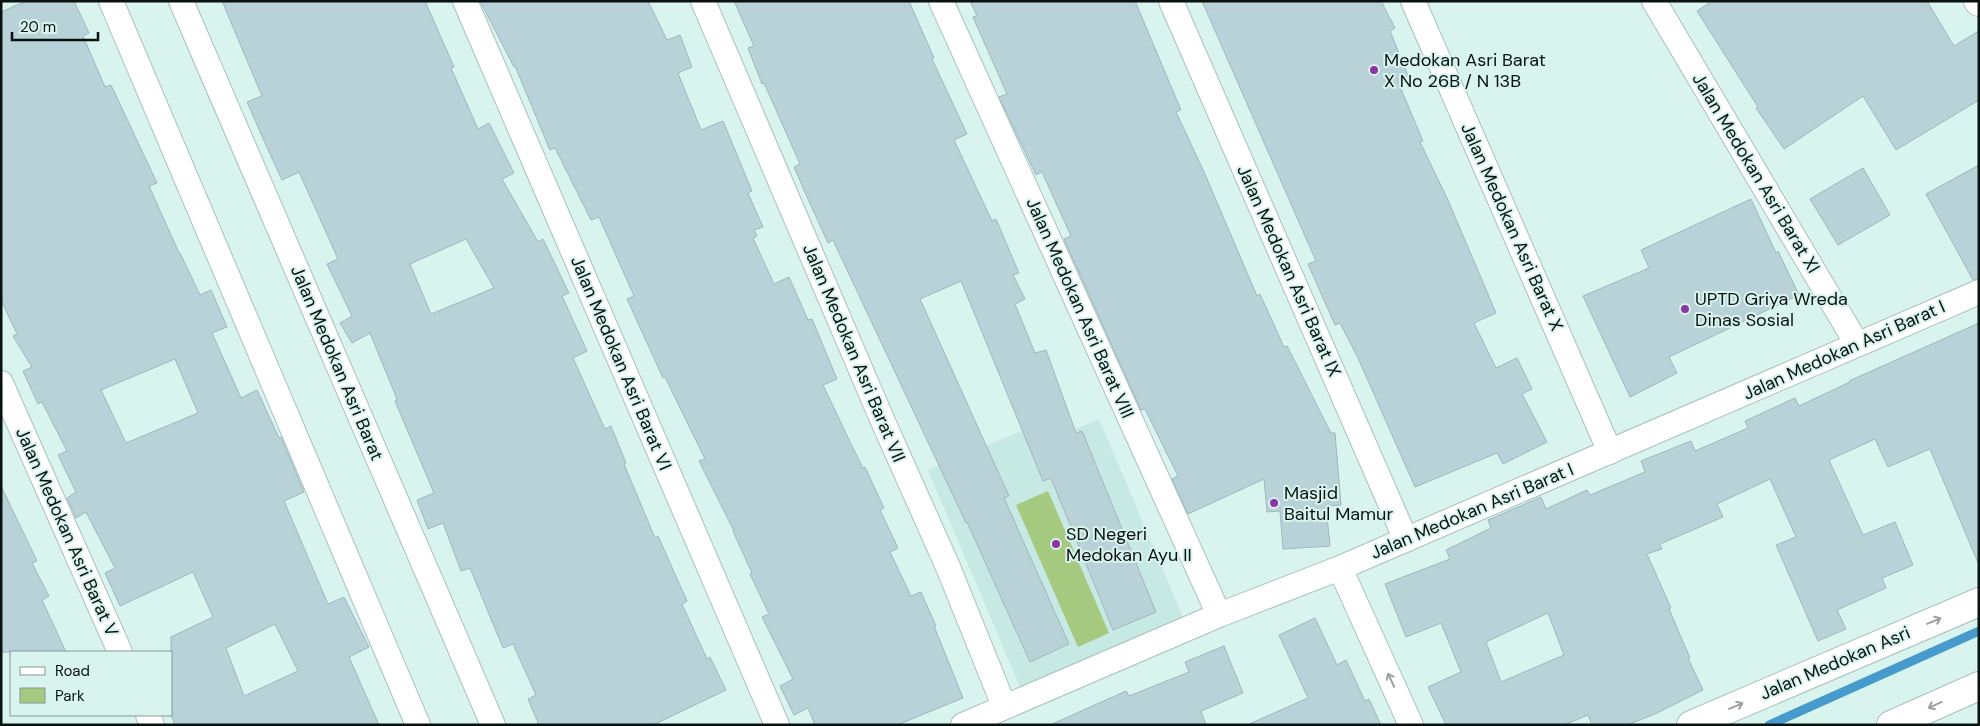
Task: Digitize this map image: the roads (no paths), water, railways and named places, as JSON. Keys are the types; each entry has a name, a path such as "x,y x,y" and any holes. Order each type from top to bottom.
{"street":[{"path":"110,1 418,725"},
{"name":"Jalan Medokan Asri Barat","path":"181,1 493,725"},
{"name":"Jalan Medokan Asri Barat VI","path":"465,1 777,725"},
{"name":"Jalan Medokan Asri Barat VII","path":"703,1 881,417 948,567 1004,706"},
{"name":"Jalan Medokan Asri Barat VIII","path":"941,1 1219,615"},
{"name":"Jalan Medokan Asri Barat IX","path":"1171,1 1406,540"},
{"name":"Jalan Medokan Asri Barat X","path":"1413,1 1610,452"},
{"name":"Jalan Medokan Asri Barat XI","path":"1654,1 1857,344"},
{"name":"Jalan Medokan Asri Barat I","path":"964,725 1004,706 1219,615 1406,540 1979,292"},
{"name":"Jalan Medokan Asri Barat V","path":"1,383 120,651"},
{"path":"1340,568 1411,725"},
{"name":"Jalan Medokan Asri","path":"1691,725 1979,602"},
{"path":"1891,725 1979,686"}],"waterway":[{"path":"1769,725 1979,631"}],"place":[{"name":"Medokan Asri Barat X No 26B / N 13B","path":"1374,70"},
{"name":"UPTD Griya Wreda Dinas Sosial","path":"1685,309"},
{"name":"Masjid Baitul Mamur","path":"1274,503"},
{"name":"SD Negeri Medokan Ayu II","path":"1056,544"}]}
